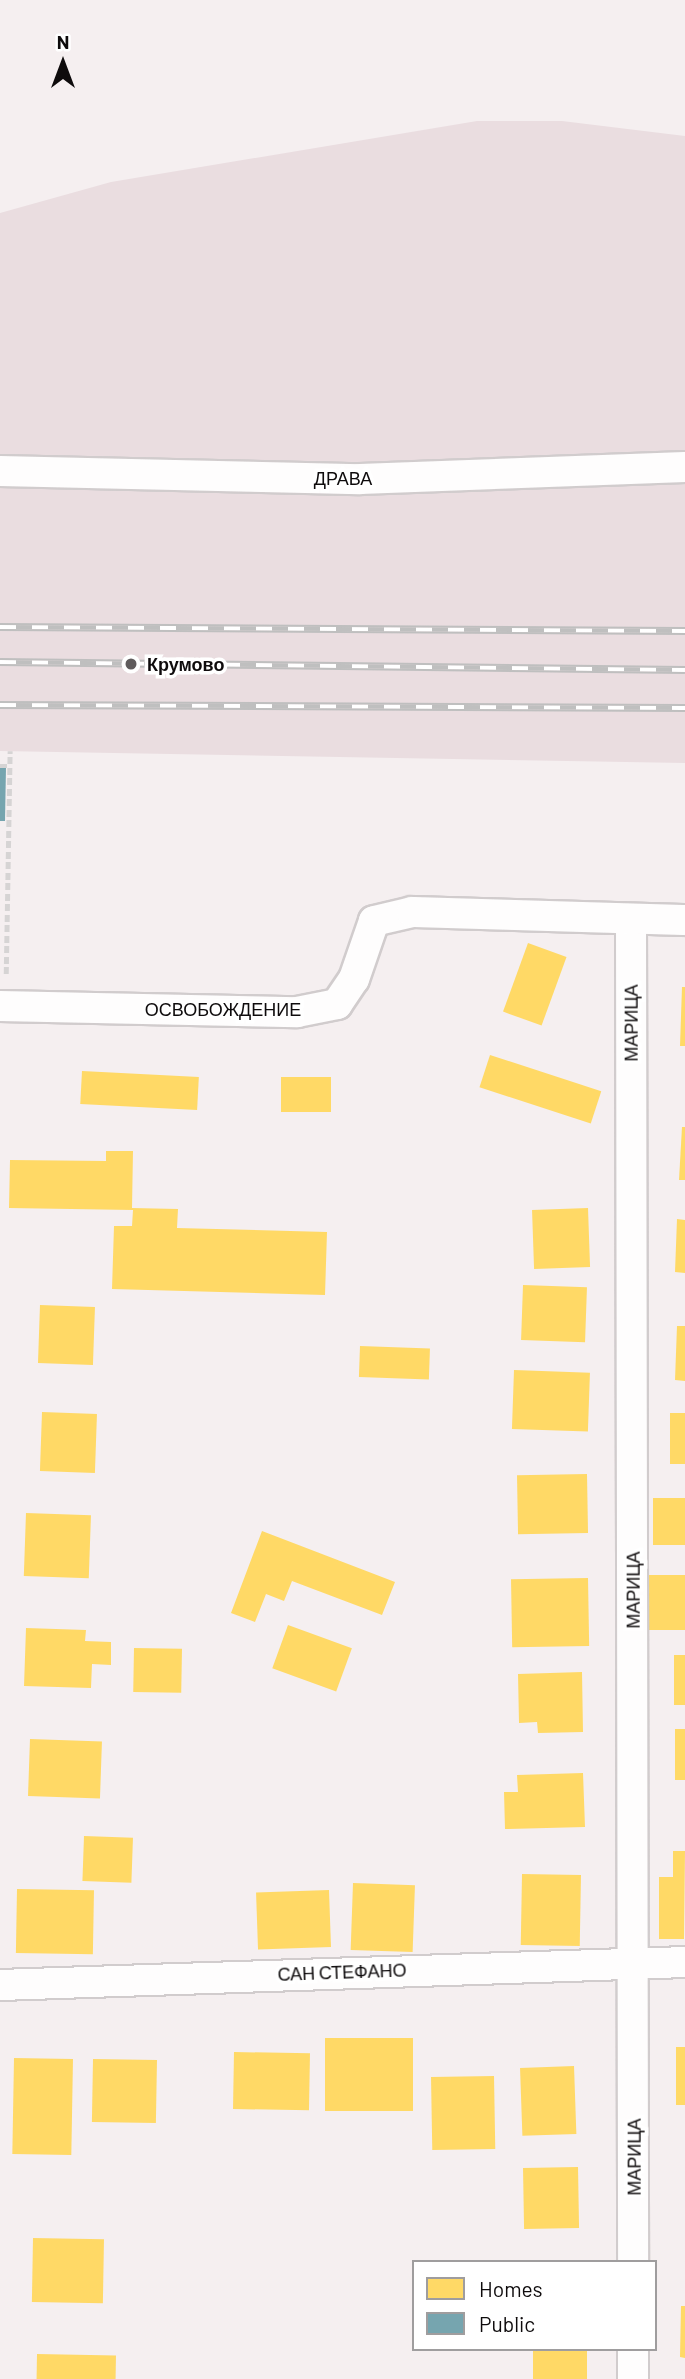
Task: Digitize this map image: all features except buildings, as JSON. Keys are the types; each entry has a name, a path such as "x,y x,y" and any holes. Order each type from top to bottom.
{"street":[{"name":"ДРАВА","path":"0,471 360,479 685,467"},
{"name":"ОСВОБОЖДЕНИЕ","path":"3,1005 297,1012 337,1004 354,979 374,921 412,912 685,920"},
{"name":"МАРИЦА","path":"631,919 633,2260"},
{"name":"САН СТЕФАНО","path":"0,1984 685,1962"},
{"path":"633,2351 633,2379"}],"path":[{"path":"3,1005 10,751"},
{"path":"0,766 10,766"},
{"path":"0,874 8,874"}],"shaded area":[{"path":"477,121 562,121 685,136 685,763 0,751 0,213 111,182"}],"railway":[{"path":"0,627 685,631"},
{"path":"0,662 685,670"},
{"path":"0,705 685,708"}],"place":[{"name":"Крумово","path":"131,664"}]}
